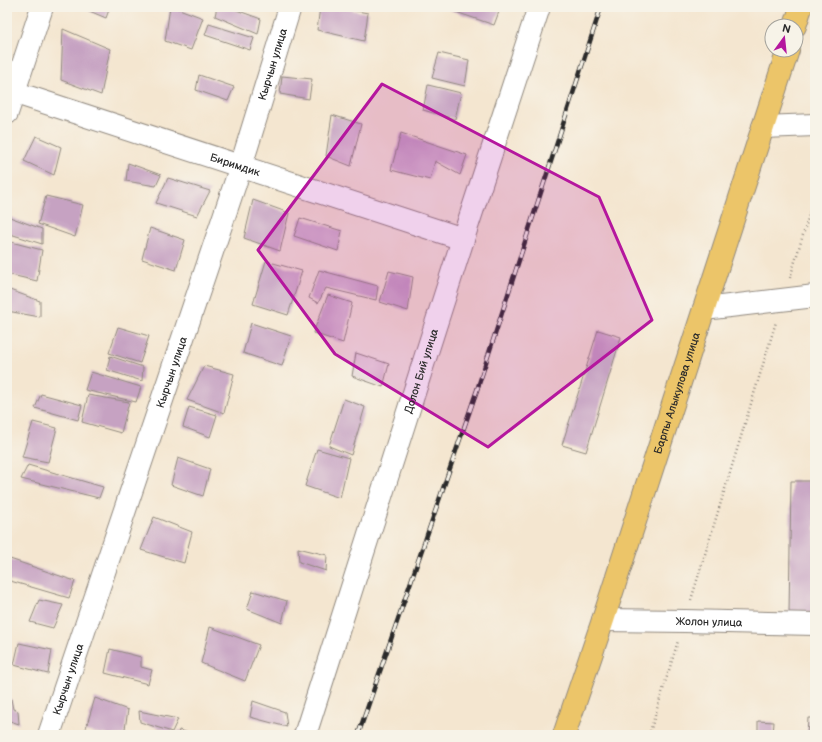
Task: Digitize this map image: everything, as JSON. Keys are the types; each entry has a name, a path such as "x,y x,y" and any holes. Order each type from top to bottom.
{"main road":[{"path":"798,18 802,7"},
{"name":"Барпы Алыкулова улица","path":"564,735 603,620 785,58"}],"street":[{"path":"7,112 10,91 42,7"},
{"name":"Кырчын улица","path":"49,735 241,166 290,7"},
{"name":"Долон Бий улица","path":"305,735 463,239 539,7"},
{"name":"Биримдик","path":"10,91 463,239"},
{"path":"763,127 815,125"},
{"path":"704,309 815,296"},
{"name":"Жолон улица","path":"603,620 815,624"}],"path":[{"path":"650,735 815,195"}],"highlighted area":[{"path":"382,84 599,197 652,320 488,447 335,354 258,250"}],"building":[{"path":"80,7 110,7 106,18"},
{"path":"170,7 174,7 203,18 191,50 165,41"},
{"path":"217,7 228,7 261,19 258,34 215,16"},
{"path":"320,7 335,7 368,13 364,41 317,30"},
{"path":"451,7 496,7 500,9 494,25 450,10"},
{"path":"209,24 254,38 250,50 205,35"},
{"path":"63,29 110,49 101,95 61,80"},
{"path":"439,53 469,60 465,86 432,78"},
{"path":"199,75 234,87 228,101 196,90"},
{"path":"282,76 312,79 309,99 280,94"},
{"path":"428,85 461,93 455,119 423,110"},
{"path":"332,115 361,124 351,166 326,156"},
{"path":"401,133 467,155 460,175 435,161 430,180 391,170"},
{"path":"36,136 61,147 54,175 24,161"},
{"path":"128,163 161,175 156,186 126,181"},
{"path":"168,178 210,191 197,216 156,203"},
{"path":"46,196 83,205 75,237 38,224"},
{"path":"253,200 289,213 280,251 244,238"},
{"path":"7,216 42,229 42,244 7,233"},
{"path":"300,218 342,231 338,251 294,236"},
{"path":"150,228 185,240 176,270 142,259"},
{"path":"7,241 42,250 37,281 7,274"},
{"path":"266,261 302,271 288,315 253,304"},
{"path":"319,270 378,286 376,300 326,288 318,303 309,298"},
{"path":"389,271 413,277 408,311 380,302"},
{"path":"7,289 40,301 40,317 7,311"},
{"path":"328,295 352,303 343,343 313,333"},
{"path":"251,323 291,336 282,366 243,353"},
{"path":"118,327 149,336 140,363 109,353"},
{"path":"598,330 621,337 586,452 562,445"},
{"path":"356,353 389,364 383,387 352,376"},
{"path":"110,356 143,367 142,381 107,370"},
{"path":"204,366 234,374 224,413 187,400"},
{"path":"91,372 141,387 136,402 85,390"},
{"path":"41,394 82,405 78,420 35,408"},
{"path":"88,395 129,402 121,433 82,422"},
{"path":"344,399 365,407 351,455 329,446"},
{"path":"189,407 217,415 210,437 183,427"},
{"path":"33,422 57,428 48,462 22,457"},
{"path":"317,449 349,458 340,498 305,486"},
{"path":"178,458 210,469 203,496 171,485"},
{"path":"28,465 103,487 99,498 21,479"},
{"path":"791,481 815,481 815,615 789,615"},
{"path":"154,517 192,532 184,563 141,550"},
{"path":"298,548 327,555 326,571 299,562"},
{"path":"7,558 75,581 69,598 7,580"},
{"path":"253,591 287,601 282,623 247,609"},
{"path":"39,600 63,605 53,628 30,622"},
{"path":"210,627 259,645 245,681 201,663"},
{"path":"19,643 52,650 48,674 14,665"},
{"path":"110,649 141,657 141,667 152,670 148,684 105,673"},
{"path":"7,698 11,699 13,709 18,711 19,724 7,720"},
{"path":"95,698 128,710 124,735 107,735 85,731"},
{"path":"253,701 285,712 287,727 250,717"},
{"path":"139,711 178,719 172,732 140,722"},
{"path":"808,718 815,718 815,735 807,735"},
{"path":"758,721 774,722 773,735 758,735"},
{"path":"179,730 195,735 178,735"}],"railway":[{"path":"358,735 477,390 601,7"}]}
